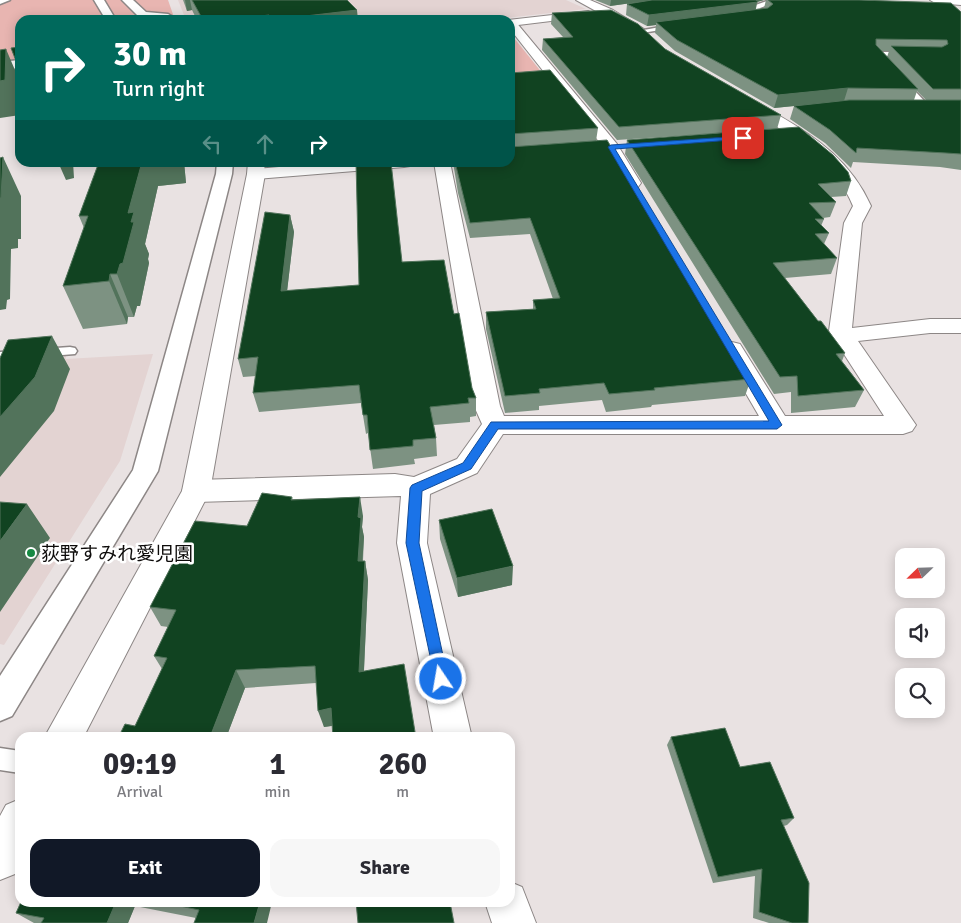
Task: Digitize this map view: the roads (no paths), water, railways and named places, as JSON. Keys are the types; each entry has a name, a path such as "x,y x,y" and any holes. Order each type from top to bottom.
{"street":[{"path":"0,1 5,0"},
{"path":"99,0 108,15"},
{"path":"127,0 142,15"},
{"path":"581,0 609,12 642,31 662,49"},
{"path":"935,0 961,2"},
{"path":"515,22 629,9"},
{"path":"515,30 641,198"},
{"path":"0,66 15,64"},
{"path":"0,74 15,72"},
{"path":"495,425 903,424 840,331 853,223 862,206 858,191 837,165 782,125 730,92"},
{"path":"908,108 944,108"},
{"path":"602,148 631,146"},
{"path":"0,705 145,471 225,167"},
{"path":"65,732 196,491 256,168 281,167"},
{"path":"443,167 487,406 495,425"},
{"path":"842,336 930,326 961,326"},
{"path":"722,332 777,425"},
{"path":"196,491 395,485 416,488 467,466 495,425"},
{"path":"416,488 412,543 452,732"},
{"path":"0,859 15,830"},
{"path":"509,907 514,923"}],"lane":[{"path":"755,16 765,15 754,7 777,0"},
{"path":"935,0 951,12"},
{"path":"642,31 688,24"},
{"path":"920,54 876,54 926,108"},
{"path":"0,356 70,351"},
{"path":"0,759 15,761"}],"place":[{"name":"荻野すみれ愛児園","path":"31,553"}]}
